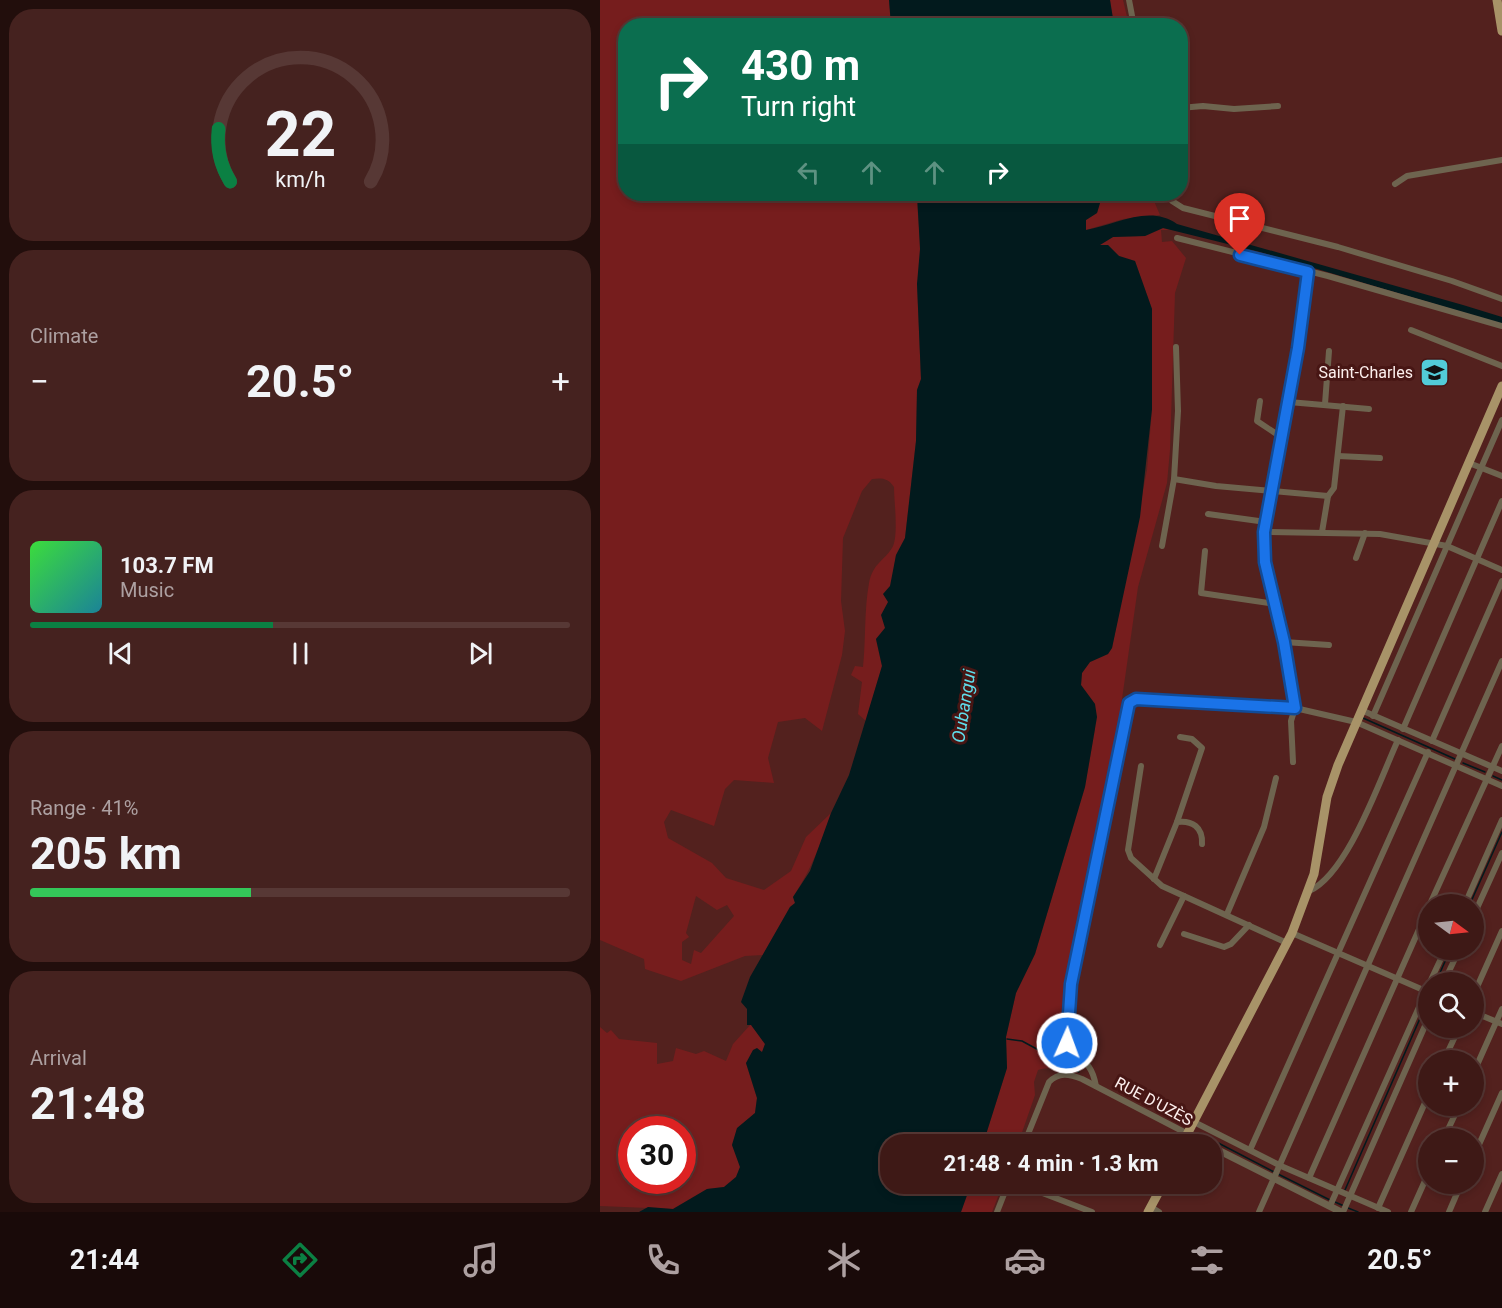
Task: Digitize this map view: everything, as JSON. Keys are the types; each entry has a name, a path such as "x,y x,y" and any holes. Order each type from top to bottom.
{"main road":[{"path":"1497,0 1502,31"},
{"path":"1188,1134 1292,933 1309,891 1327,797 1361,710 1502,387"},
{"path":"1153,1210 1159,1194"}],"street":[{"path":"1129,0 1132,18"},
{"path":"1188,107 1203,106 1225,109 1278,106"},
{"path":"1395,184 1407,176 1502,160"},
{"path":"1172,201 1183,208 1338,247 1452,280 1502,299"},
{"path":"1177,238 1502,326"},
{"path":"1293,762 1291,721 1295,708 1284,642 1265,562 1264,532 1289,402 1308,272"},
{"path":"1411,330 1502,366"},
{"path":"1161,546 1174,479 1178,411 1176,347"},
{"path":"1325,404 1329,351"},
{"path":"1260,401 1257,421 1281,437"},
{"path":"1289,402 1369,409"},
{"path":"1322,532 1328,496 1334,488 1343,406"},
{"path":"1373,716 1502,420"},
{"path":"1338,456 1380,458"},
{"path":"1469,463 1502,476"},
{"path":"1174,479 1328,496"},
{"path":"1403,729 1502,501"},
{"path":"1208,514 1266,522"},
{"path":"1264,532 1365,533 1433,543 1447,546 1502,570"},
{"path":"1356,558 1365,533"},
{"path":"1205,551 1201,593 1276,604"},
{"path":"1432,741 1502,581"},
{"path":"1284,642 1329,645"},
{"path":"1259,1212 1281,1167 1502,661"},
{"path":"1096,1086 1094,1072 1087,1062 1070,1049 1071,984 1129,703 1136,699 1295,708 1356,722 1502,786"},
{"path":"1361,710 1502,771"},
{"path":"1154,879 1177,822 1202,748 1192,739 1180,737"},
{"path":"1309,891 1326,880 1345,854 1398,740"},
{"path":"1435,894 1502,746"},
{"path":"1250,1150 1336,952 1428,752"},
{"path":"1141,766 1128,850 1131,858 1154,879 1184,896 1287,943"},
{"path":"1227,914 1264,827 1276,778"},
{"path":"1469,894 1502,820"},
{"path":"1177,822 1198,827 1201,831 1202,844"},
{"path":"1484,894 1502,853"},
{"path":"1160,945 1184,896"},
{"path":"1184,934 1224,947 1231,944 1249,925"},
{"path":"1309,1178 1418,931"},
{"path":"1484,972 1502,931"},
{"path":"1292,933 1418,987"},
{"path":"1484,1052 1499,1023 1502,1009"},
{"path":"1330,1206 1418,1010"},
{"path":"1484,1017 1499,1023"},
{"path":"1222,1152 1342,1212 1352,1198 1420,1038"},
{"name":"RUE D'UZÈS","path":"1028,1134 1044,1093 1054,1077 1072,1075 1188,1134"},
{"path":"1484,1133 1502,1093"},
{"path":"1378,1208 1419,1116"},
{"path":"1194,1122 1281,1167 1388,1212"},
{"path":"1485,1212 1502,1174"},
{"path":"997,1212 1004,1194"},
{"path":"1045,1194 1092,1212"},
{"path":"1411,1212 1419,1194"},
{"path":"1449,1212 1457,1194"}],"shaded area":[{"path":"600,0 889,0 890,18 618,18 618,201 918,201 921,250 917,284 921,379 917,390 916,441 905,538 896,555 885,628 876,639 882,666 866,721 858,714 862,682 851,675 855,666 863,667 866,604 871,576 894,543 896,519 894,487 887,480 882,479 872,479 862,491 843,538 841,601 845,631 842,655 822,731 805,718 778,722 768,758 774,783 734,780 725,789 714,826 671,810 664,822 668,838 712,863 726,878 764,890 791,871 806,837 831,813 824,835 793,897 795,903 790,907 763,955 745,956 681,981 645,969 644,959 600,940","holes":["696,896 717,910 727,905 734,916 701,953 694,950 691,964 682,960 682,942 689,937 686,933"]},
{"path":"1110,0 1123,0 1127,18 1113,18"},
{"path":"1105,201 1154,201 1160,215 1123,219 1086,230 1086,220 1097,213 1100,203"},
{"path":"1163,228 1170,230 1161,230 1162,242 1172,241 1186,258 1175,293 1167,483 1138,587 1119,720 1069,968 1065,1027 1067,1061 1063,1066 1038,1070 1034,1082 1035,1095 1021,1134 986,1134 1007,1068 1006,1037 1016,993 1035,954 1085,787 1095,729 1095,704 1081,685 1082,673 1090,662 1108,654 1112,648 1147,470 1152,409 1152,309 1135,261 1119,256 1108,245 1098,246 1113,237 1145,236"},
{"path":"751,1024 765,1044 762,1053 746,1063 757,1098 755,1113 737,1129 732,1145 740,1167 736,1177 724,1187 707,1189 673,1209 600,1206 600,1027 607,1033 611,1030 619,1039 657,1043 657,1064 673,1061 676,1048 696,1054 704,1051 726,1061 733,1044"},
{"path":"967,1194 999,1194 992,1212 961,1212"}],"water":[{"path":"889,0 1110,0 1113,18 890,18"},
{"name":"Oubangui","path":"917,201 1104,201 1100,203 1097,213 1086,220 1086,230 1144,216 1166,218 1177,224 1502,317 1502,324 1260,252 1163,228 1145,236 1113,237 1100,245 1108,245 1119,256 1135,261 1152,309 1152,409 1140,517 1112,648 1108,654 1090,662 1082,673 1081,685 1095,704 1097,717 1085,787 1035,954 1016,993 1006,1037 1007,1068 986,1134 880,1134 880,1194 967,1194 961,1212 639,1212 648,1207 673,1209 707,1189 724,1187 736,1177 740,1167 732,1145 737,1128 755,1113 757,1098 746,1063 753,1050 757,1048 762,1052 765,1044 751,1025 747,1025 747,1009 741,1002 750,977 790,907 795,903 793,897 810,871 831,813 849,775 882,666 876,639 885,628 881,615 888,602 883,594 890,586 896,555 905,538 916,441 917,390 921,379 917,284 920,249"}],"waterway":[{"path":"1363,718 1455,759"},
{"path":"1463,763 1485,772"},
{"path":"1493,776 1502,780"},
{"path":"1474,894 1502,832"},
{"path":"1440,972 1446,960"},
{"path":"1345,1190 1418,1023"},
{"path":"1007,1039 1022,1041 1079,1072"},
{"path":"1199,1133 1274,1172"},
{"path":"1278,1174 1330,1200"},
{"path":"1335,1202 1344,1206"},
{"path":"1348,1208 1358,1212"}],"place":[{"name":"Saint-Charles","path":"1434,372"}],"route":[{"path":"1067,1043 1071,984 1129,703 1136,699 1295,708 1284,642 1263,552 1264,532 1289,402 1308,272 1240,255"}]}
